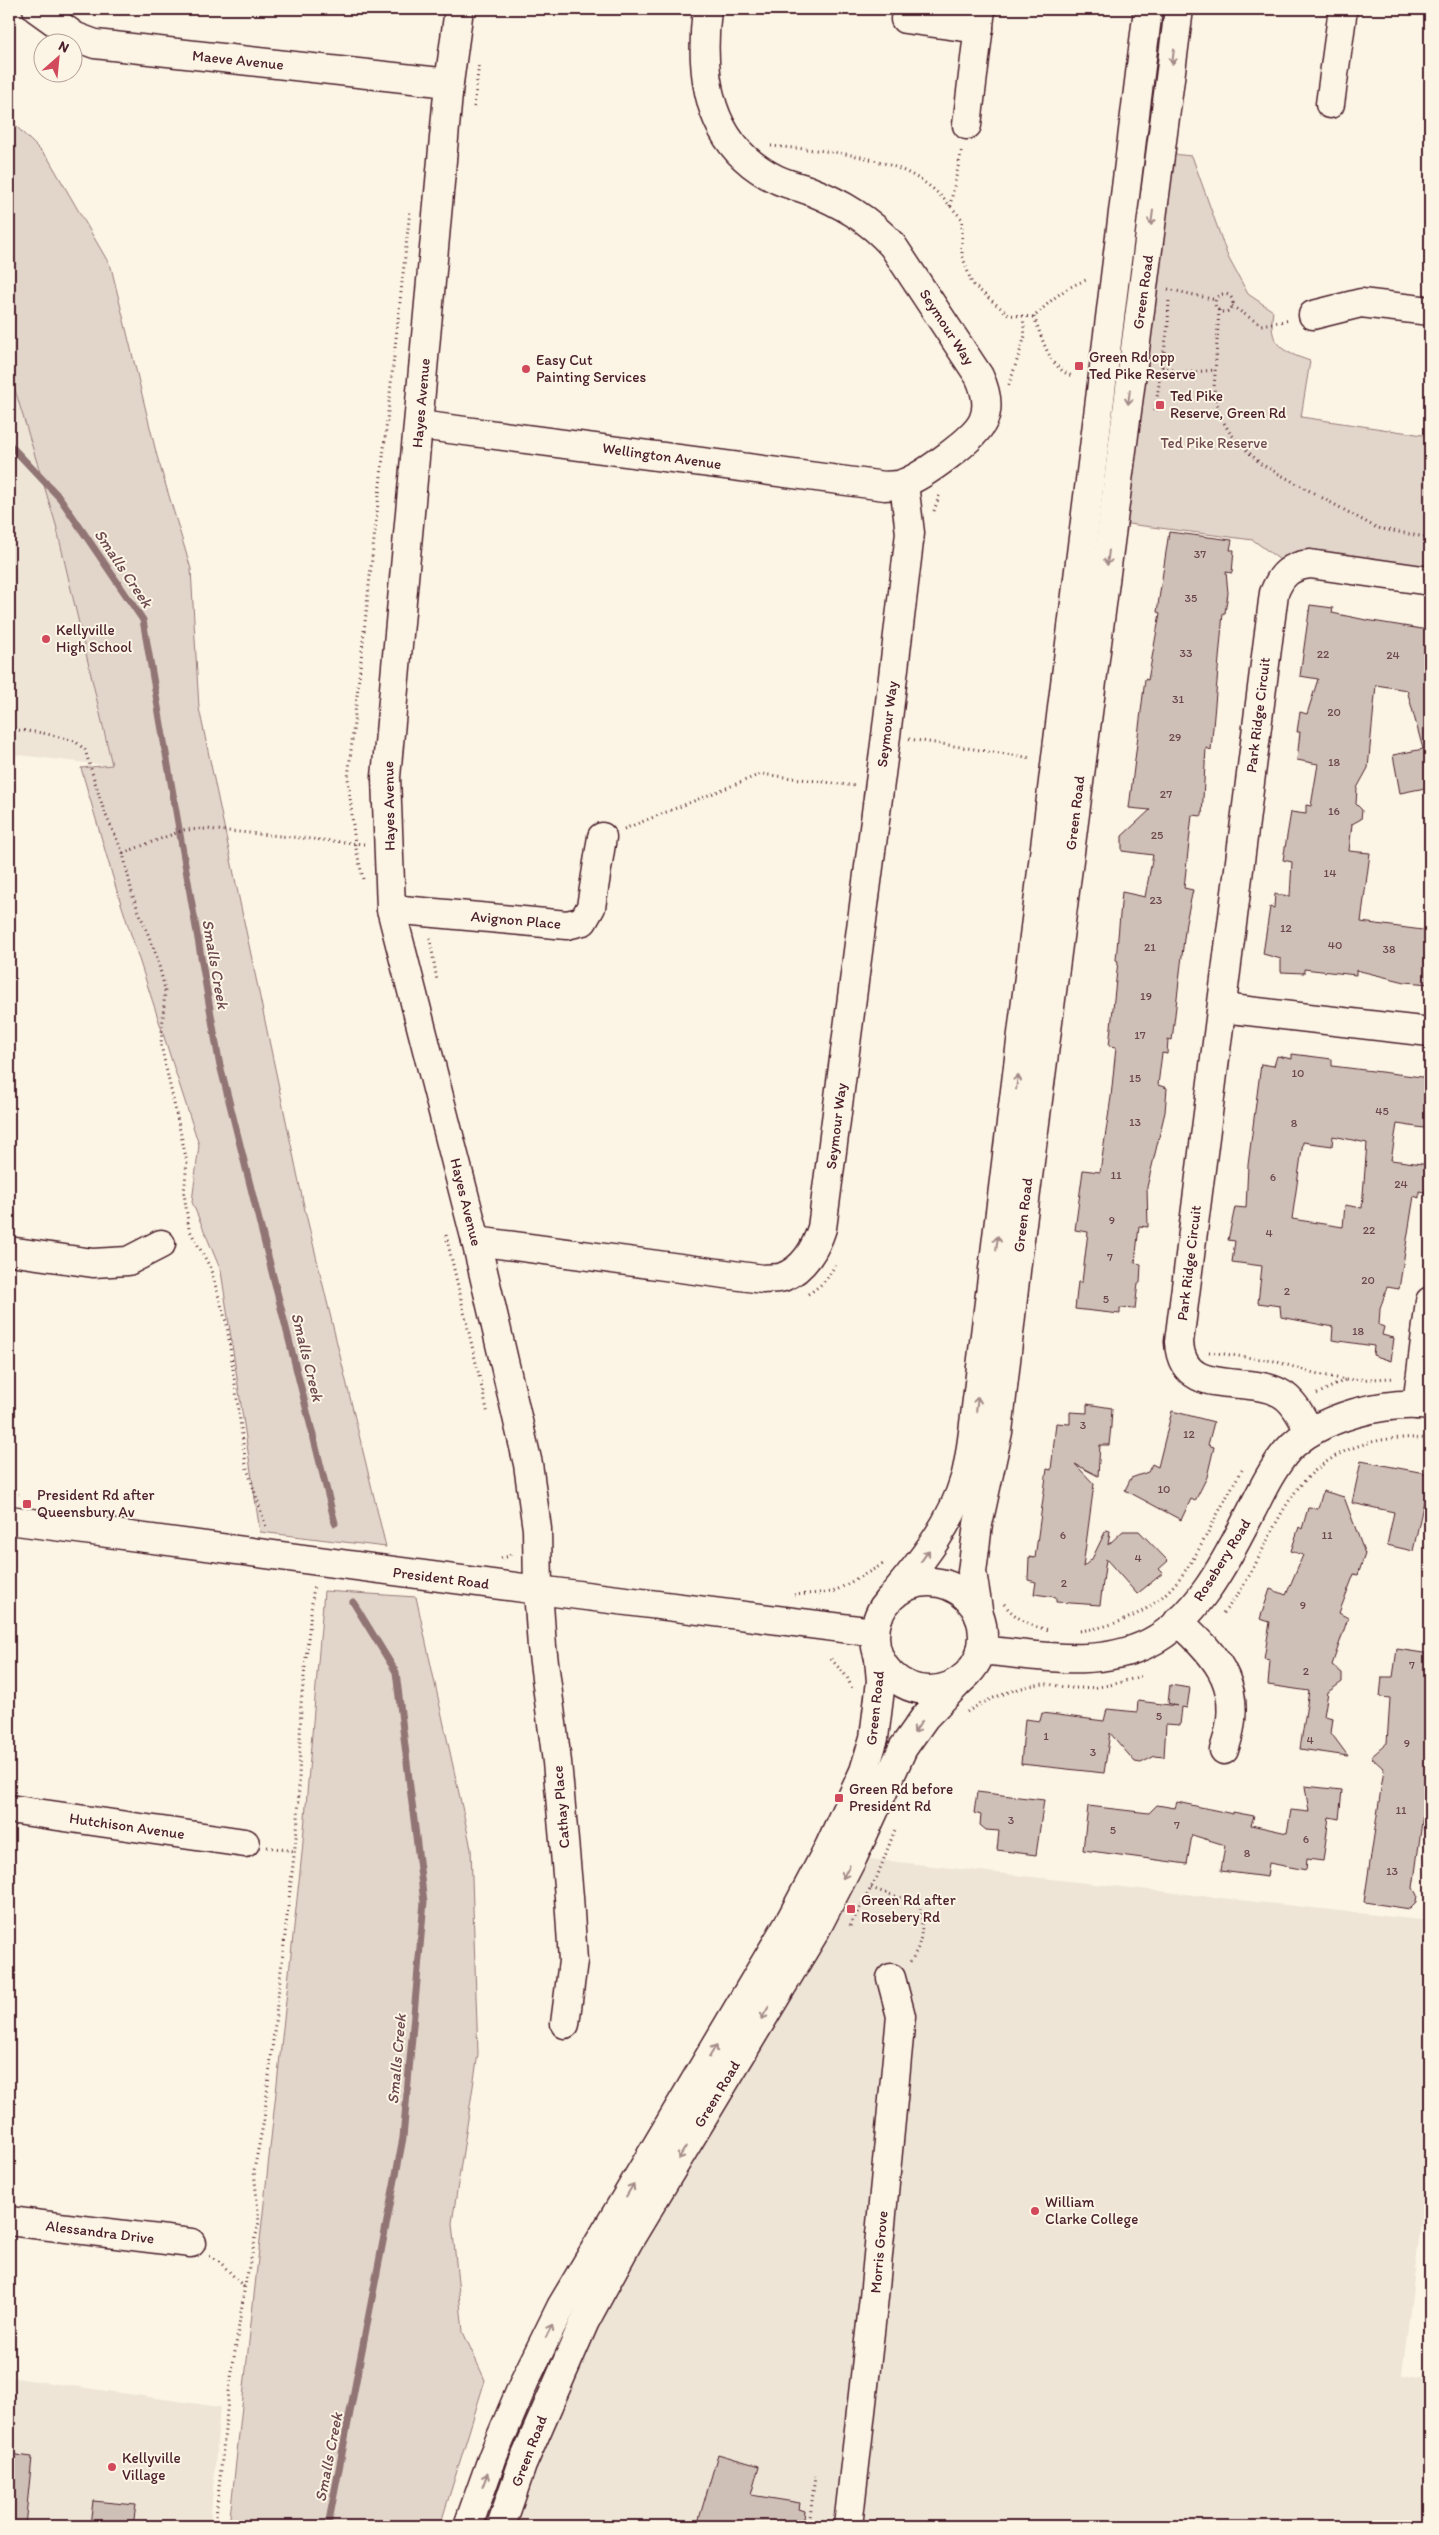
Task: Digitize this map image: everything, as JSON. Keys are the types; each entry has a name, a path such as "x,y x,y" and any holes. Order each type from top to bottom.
{"street":[{"name":"Maeve Avenue","path":"37,9 76,37 95,44 449,84"},
{"name":"Hayes Avenue","path":"459,9 449,84 386,777 391,909 476,1240 528,1464 537,1529 538,1590"},
{"name":"Seymour Way","path":"707,9 703,41 705,76 713,107 724,133 750,163 776,179 836,202 861,216 879,230 915,278 979,376 985,390 987,404"},
{"name":"Green Road","path":"895,1593 926,1556 950,1517 965,1478 974,1432 1148,9"},
{"name":"Green Road","path":"979,1616 972,1572 978,1524 998,1432 1021,1232 1179,9"},
{"path":"1330,104 1343,9"},
{"path":"905,19 980,19 967,125"},
{"path":"1313,315 1361,304 1430,311"},
{"path":"904,484 946,458 976,432 984,420 987,404"},
{"name":"Wellington Avenue","path":"419,425 885,486 904,484"},
{"name":"Seymour Way","path":"476,1240 763,1279 784,1277 799,1266 815,1249 822,1228 886,736 910,533 904,484"},
{"name":"Park Ridge Circuit","path":"1181,1357 1179,1342 1274,593 1278,582 1291,568 1310,564 1430,581"},
{"name":"Avignon Place","path":"391,909 566,925 583,921 591,907 602,838"},
{"path":"1222,1008 1430,1032"},
{"path":"9,1251 93,1263 128,1261 161,1244"},
{"path":"1423,1397 1430,1301"},
{"path":"1181,1357 1191,1372 1200,1379 1272,1389 1282,1394 1296,1408 1310,1432"},
{"name":"Rosebery Road","path":"981,1650 1061,1658 1113,1656 1149,1643 1163,1635 1202,1599 1267,1481 1287,1451 1310,1432 1341,1417 1367,1409 1423,1397"},
{"name":"President Road","path":"9,1520 874,1632"},
{"path":"933,1582 951,1587 968,1599 979,1616 983,1633 981,1650 973,1668 963,1678 951,1685 933,1690 912,1688 892,1676 879,1659 874,1632 880,1612 895,1593 906,1587 933,1582"},
{"name":"Cathay Place","path":"538,1590 557,1762 573,1961 565,2024"},
{"path":"1178,1621 1207,1647 1223,1670 1229,1690 1232,1713 1230,1733 1224,1750"},
{"name":"Green Road","path":"468,2526 493,2456 522,2388 561,2307 790,1919 829,1847 864,1771 874,1738 881,1681 879,1659"},
{"name":"Green Road","path":"501,2526 522,2465 585,2321 633,2234 814,1933 853,1857 903,1748 924,1717 963,1678"},
{"name":"Hutchison Avenue","path":"9,1809 245,1843"},
{"name":"Morris Grove","path":"848,2526 874,2297 901,2016 891,1978"},
{"name":"Alessandra Drive","path":"9,2221 191,2243"}],"path":[{"path":"473,115 480,57"},
{"path":"950,206 967,125"},
{"path":"764,139 771,146 840,153 894,166 932,188 962,219 962,255 972,284 1009,315 1023,318 1034,317 1058,294 1073,284 1093,278"},
{"path":"1155,411 1168,325 1168,289 1216,300"},
{"path":"1216,300 1220,295 1227,295 1232,299 1232,306 1228,311 1219,310"},
{"path":"1216,300 1219,310 1214,389 1220,416 1230,433 1261,464 1377,528 1430,538"},
{"path":"1232,306 1261,325 1313,315"},
{"path":"1034,317 1052,361 1062,372 1072,376"},
{"path":"987,404 1005,398 1025,336 1023,318"},
{"path":"1162,367 1183,373 1216,370"},
{"path":"9,730 43,733 75,741 85,750 104,811 122,853 133,897 156,954 165,990 161,1045 187,1162 184,1193 189,1229 210,1268 227,1324 231,1369 246,1465 266,1527"},
{"path":"886,736 1056,762"},
{"path":"602,838 761,774 879,789"},
{"path":"122,853 184,830 207,829 389,847"},
{"path":"425,912 438,985"},
{"path":"1181,1357 1204,1351 1274,1361 1314,1373 1423,1397"},
{"path":"1296,1408 1318,1392 1345,1380"},
{"path":"1074,1631 1103,1628 1126,1620 1146,1609 1173,1588 1189,1566 1246,1464"},
{"path":"789,1594 806,1595 833,1592 890,1560"},
{"path":"215,2526 229,2391 244,2288 259,2222 254,2170 264,2120 298,1820 302,1704 314,1587"},
{"path":"1002,1603 1012,1614 1023,1621 1053,1631"},
{"path":"831,1659 846,1676 856,1696"},
{"path":"870,1888 920,1904 922,1925 919,1947 909,1964 891,1978"},
{"path":"191,2243 219,2261 244,2288"},
{"path":"809,2526 815,2476"}],"shaded area":[{"name":"Kellyville High School","path":"9,370 56,525 112,766 9,754"},
{"name":"William Clarke College","path":"853,1857 1430,1921 1430,2152 1402,2375 1430,2380 1430,2526 501,2526 550,2397"},
{"name":"Kellyville Village","path":"9,2377 220,2407 210,2526 9,2526"}],"green space":[{"path":"9,119 48,158 111,267 157,456 191,569 199,708 304,1206 386,1547 260,1532 221,1271 192,1202 199,1145 116,888 81,768 112,765 56,525 9,370"},
{"name":"Ted Pike Reserve","path":"1161,153 1192,156 1228,257 1248,294 1273,311 1273,332 1279,345 1291,354 1310,361 1301,417 1430,436 1430,581 1291,568 1253,540 1113,522"},
{"path":"324,1591 416,1597 471,1848 478,2054 452,2223 463,2332 485,2380 440,2526 229,2526 302,1853"}],"building":[{"path":"1169,532 1232,540 1230,550 1234,550 1232,573 1226,572 1228,593 1225,613 1223,613 1211,750 1206,748 1202,816 1192,815 1184,888 1193,890 1186,922 1172,1040 1168,1039 1167,1054 1162,1053 1158,1085 1167,1088 1165,1112 1147,1187 1148,1227 1139,1226 1135,1263 1141,1264 1140,1283 1138,1283 1135,1309 1120,1308 1120,1314 1075,1309 1078,1282 1082,1282 1088,1232 1075,1230 1083,1170 1100,1172 1111,1097 1116,1047 1109,1046 1118,961 1116,960 1122,892 1145,897 1153,855 1122,851 1122,836 1150,810 1129,808 1145,679 1148,680 1160,613 1157,612"},
{"path":"1310,605 1333,608 1332,613 1428,630 1424,671 1430,669 1430,787 1400,793 1393,755 1423,749 1407,690 1376,685 1368,768 1357,788 1356,804 1362,810 1361,819 1352,824 1349,851 1370,853 1361,922 1430,931 1430,984 1405,982 1356,970 1356,975 1304,969 1304,973 1281,972 1281,959 1263,954 1270,907 1274,908 1275,894 1290,896 1292,862 1283,860 1291,812 1306,814 1306,805 1311,806 1318,764 1297,760 1300,732 1297,732 1300,712 1307,714 1318,679 1300,676"},
{"path":"1292,1054 1332,1059 1332,1066 1430,1078 1430,1129 1397,1124 1391,1160 1430,1165 1430,1193 1419,1191 1419,1198 1414,1196 1399,1289 1387,1287 1380,1309 1379,1325 1384,1327 1382,1335 1394,1338 1391,1361 1373,1355 1374,1346 1332,1340 1333,1327 1281,1317 1280,1306 1258,1303 1262,1266 1232,1262 1235,1241 1228,1240 1235,1207 1246,1208 1248,1165 1261,1064 1274,1066 1277,1056 1292,1059","holes":["1333,1136 1367,1143 1362,1208 1345,1205 1343,1227 1292,1219 1303,1142 1332,1146"]},
{"path":"1087,1404 1112,1408 1109,1445 1100,1445 1098,1476 1075,1464 1094,1484 1083,1567 1092,1559 1106,1530 1110,1531 1108,1545 1123,1531 1139,1531 1168,1561 1159,1569 1163,1573 1137,1594 1106,1559 1100,1605 1056,1602 1056,1597 1034,1594 1036,1582 1028,1580 1029,1557 1035,1558 1047,1469 1051,1470 1056,1423 1070,1424 1070,1412 1087,1413"},
{"path":"1172,1411 1214,1422 1208,1445 1214,1447 1207,1477 1195,1501 1191,1499 1181,1520 1125,1490 1131,1478 1148,1472 1152,1464 1158,1467"},
{"path":"1361,1461 1430,1474 1413,1551 1387,1545 1394,1512 1352,1503"},
{"path":"1323,1491 1344,1497 1365,1554 1358,1575 1354,1574 1339,1613 1348,1618 1332,1665 1342,1673 1342,1682 1328,1692 1324,1716 1333,1718 1331,1733 1348,1756 1300,1749 1309,1691 1268,1685 1270,1660 1264,1659 1270,1622 1260,1619 1270,1589 1286,1595 1303,1555 1291,1551 1299,1527 1302,1529 1308,1508 1318,1509"},
{"path":"1397,1649 1430,1654 1430,1763 1413,1888 1417,1895 1416,1903 1410,1909 1364,1902 1384,1769 1371,1757 1387,1743 1390,1698 1380,1697 1382,1677 1393,1677"},
{"path":"1170,1685 1190,1688 1187,1708 1182,1707 1180,1725 1166,1724 1164,1757 1155,1756 1141,1763 1135,1762 1110,1733 1104,1773 1021,1764 1025,1719 1040,1721 1042,1713 1104,1721 1107,1709 1137,1712 1138,1701 1178,1706 1168,1703"},
{"path":"1305,1786 1342,1790 1339,1819 1329,1817 1323,1861 1307,1859 1306,1870 1269,1863 1267,1877 1221,1871 1225,1845 1192,1835 1187,1864 1083,1850 1088,1806 1149,1813 1157,1805 1175,1808 1177,1802 1233,1814 1233,1812 1254,1816 1251,1825 1287,1833 1291,1810 1309,1812"},
{"path":"977,1792 1044,1800 1036,1855 997,1850 999,1831 986,1830 980,1825 981,1815 974,1813"},
{"path":"9,2454 32,2457 25,2526 9,2526"},
{"path":"718,2454 759,2466 751,2495 800,2503 799,2509 805,2511 803,2526 697,2526"},
{"name":"Kellyville Village","path":"93,2501 136,2505 133,2526 90,2526"}],"waterway":[{"name":"Smalls Creek","path":"9,444 60,498 143,620 219,1061 335,1523"},
{"name":"Smalls Creek","path":"328,2526 403,2138 424,1902 396,1672 353,1602"}],"place":[{"name":"Green Rd opp Ted Pike Reserve","path":"1079,366"},
{"name":"Easy Cut Painting Services","path":"526,369"},
{"name":"Ted Pike Reserve, Green Rd","path":"1160,405"},
{"name":"Kellyville High School","path":"46,639"},
{"name":"President Rd after Queensbury Av","path":"27,1504"},
{"name":"Green Rd before President Rd","path":"839,1798"},
{"name":"Green Rd after Rosebery Rd","path":"851,1909"},
{"name":"William Clarke College","path":"1035,2211"},
{"name":"Kellyville Village","path":"112,2467"}]}
